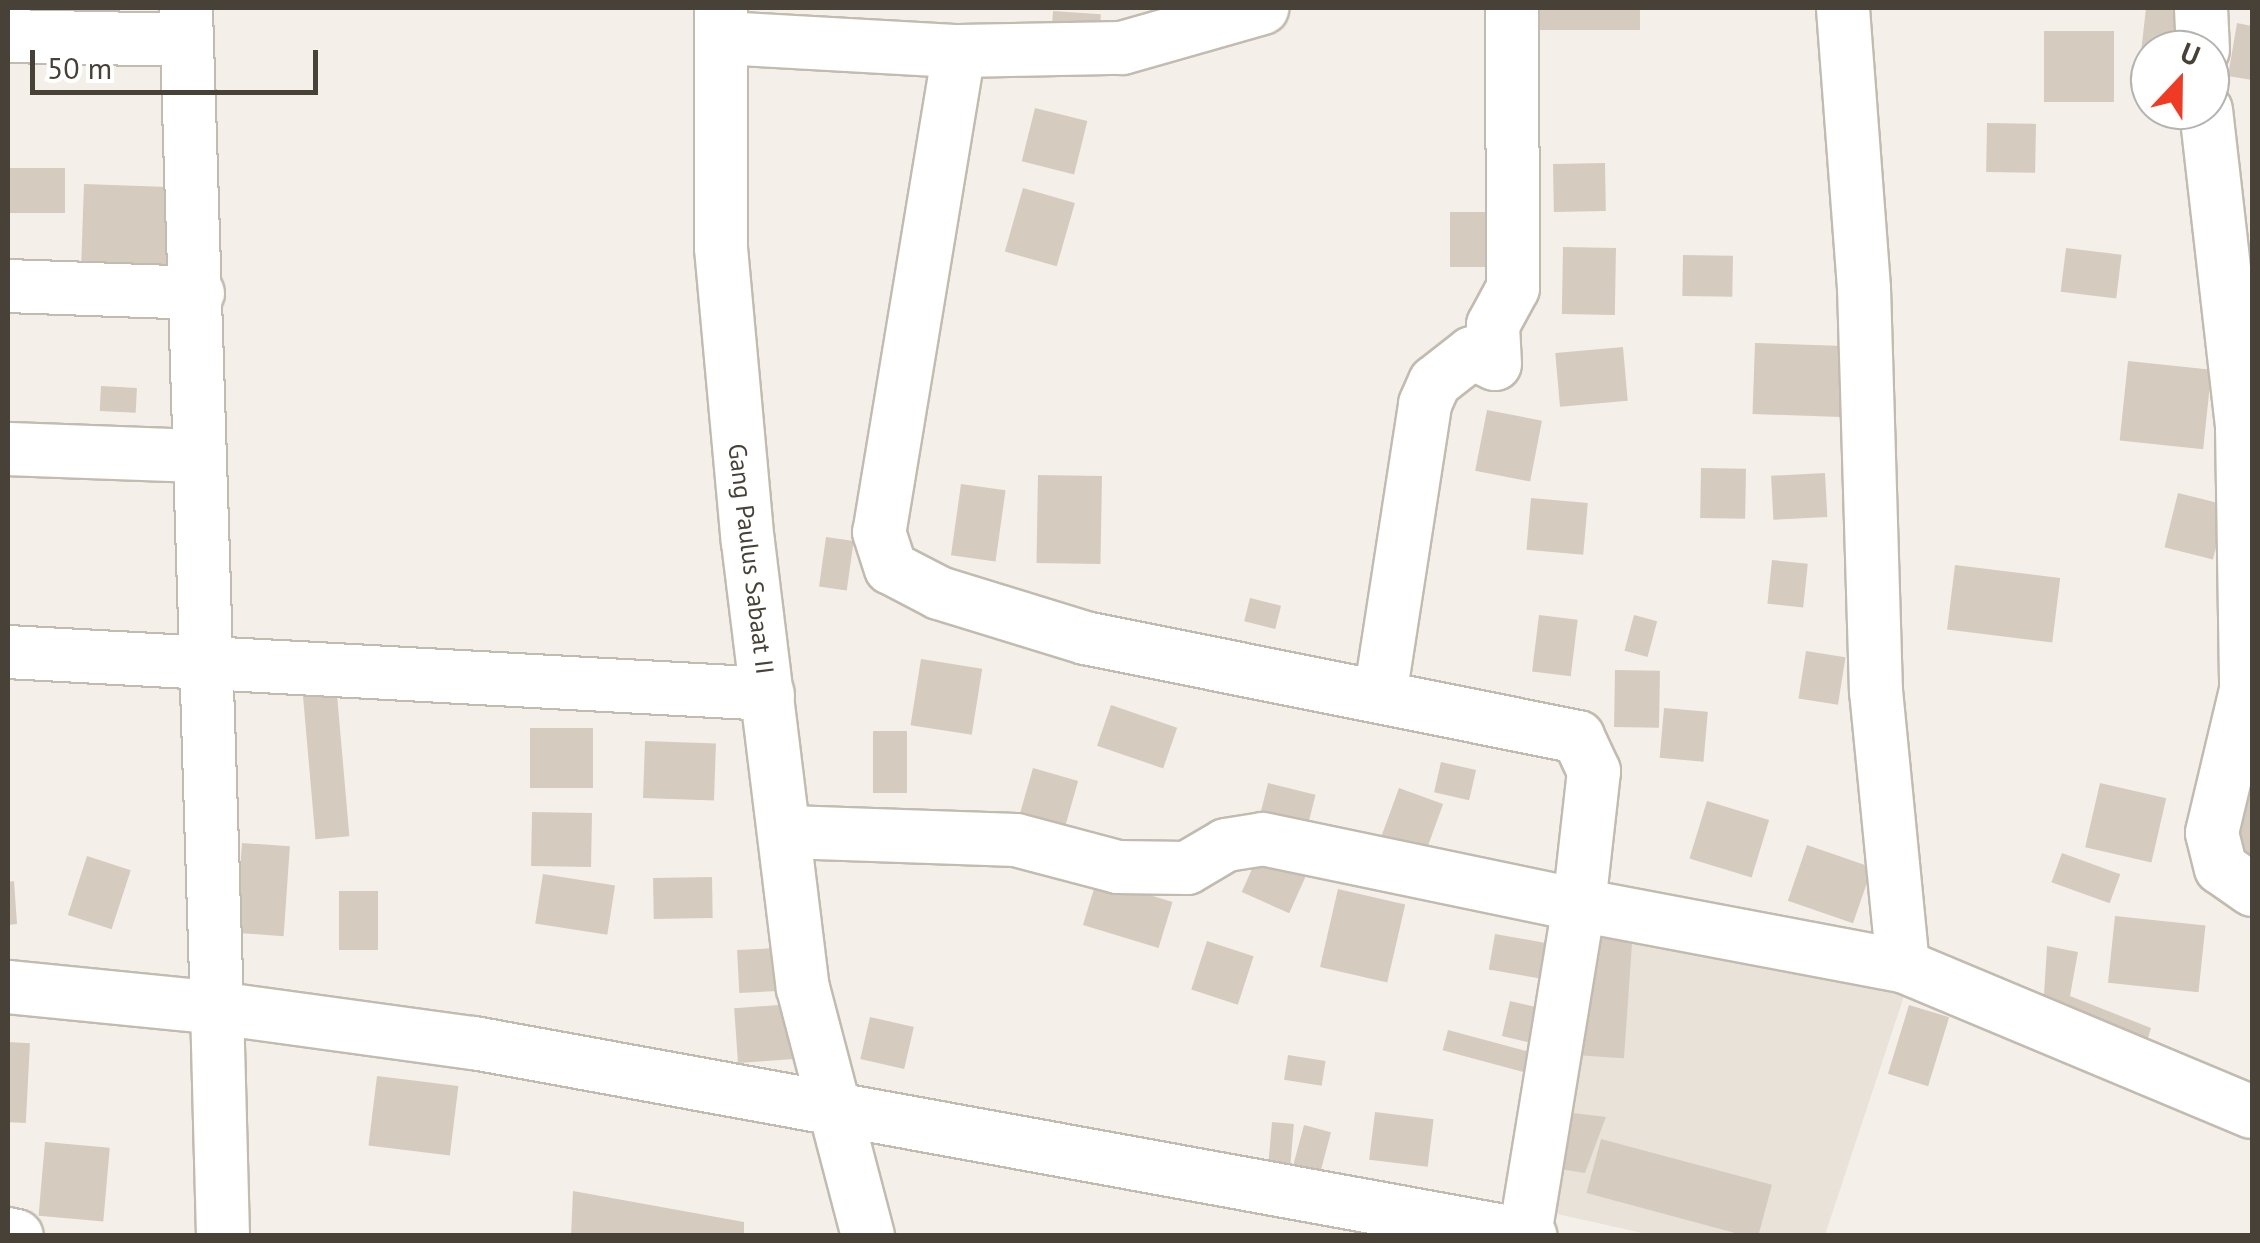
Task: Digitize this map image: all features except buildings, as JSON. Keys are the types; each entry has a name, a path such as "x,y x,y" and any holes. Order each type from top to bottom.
{"street":[{"path":"722,23 959,52 1122,48 1262,8"},
{"path":"1380,696 1425,404 1435,382 1472,353 1494,364 1493,325 1513,288 1512,8"},
{"path":"1843,8 1864,288 1876,692 1903,966"},
{"name":"Gang Paulus Sabaat II","path":"722,23 722,262 768,694 788,832 804,988 829,1106 868,1236"},
{"path":"8,36 186,24 198,293 199,456 223,1236"},
{"path":"8,987 218,1008 829,1106 1046,1154 1528,1235 1579,905 1590,748 1558,730 1036,626 892,568 879,532 959,52"},
{"path":"2208,130 2242,426 2246,690 2212,833 2220,868 2252,890"},
{"path":"8,286 198,293"},
{"path":"8,449 199,456"},
{"path":"8,652 208,659 768,694"},
{"path":"788,832 1016,840 1118,867 1187,868 1226,845 1263,839 1579,905 1903,966 2252,1112"},
{"path":"8,1234 17,1236"}],"shaded area":[{"path":"1574,902 1906,990 1825,1235 1651,1235 1526,1207"}]}
